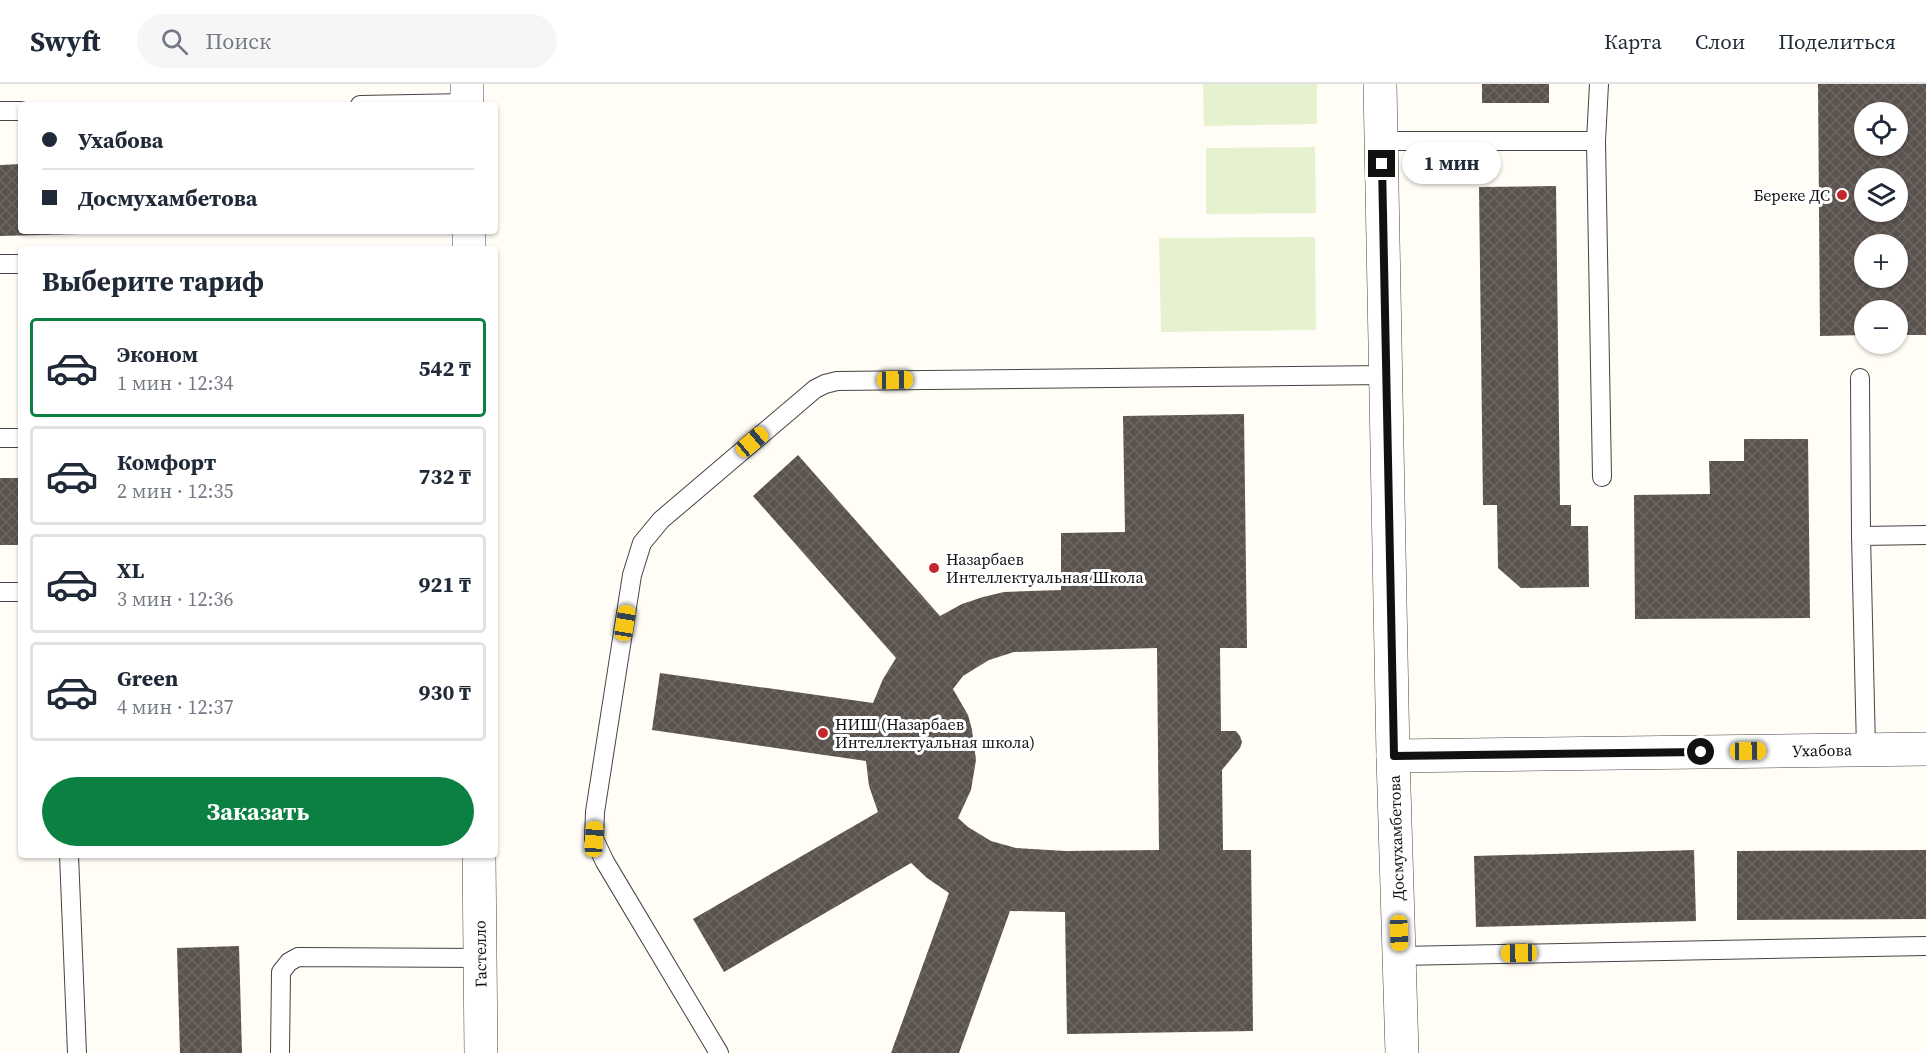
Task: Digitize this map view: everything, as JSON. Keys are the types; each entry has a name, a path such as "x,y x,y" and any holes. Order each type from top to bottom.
{"street":[{"name":"Досмухамбетова","path":"1380,84 1402,1053"},
{"name":"Ухабова","path":"1394,756 1926,748"},
{"name":"Гастелло","path":"478,858 481,1053"}],"lane":[{"path":"1599,84 1596,141 1602,477"},
{"path":"400,102 467,97"},
{"path":"0,111 18,111"},
{"path":"1381,141 1596,141"},
{"path":"0,264 18,264"},
{"path":"719,1053 605,862 594,839 596,812 632,575 642,543 661,520 815,389 837,381 1386,375"},
{"path":"1860,378 1866,749"},
{"path":"0,438 18,438"},
{"path":"1861,536 1926,535"},
{"path":"0,592 18,592"},
{"path":"69,858 77,1053"},
{"path":"1399,956 1926,946"},
{"path":"280,1053 281,972 289,962 298,957 480,958"}],"green space":[{"path":"1203,84 1317,84 1317,124 1204,126"},
{"path":"1315,147 1316,213 1206,214 1206,148"},
{"path":"1315,237 1316,330 1161,332 1159,238"}],"building":[{"path":"1482,84 1549,84 1549,103 1482,103"},
{"name":"Береке ДС","path":"1818,84 1926,84 1926,335 1908,335 1908,300 1854,300 1854,335 1820,336"},
{"path":"18,164 18,234 80,234 0,236 0,165"},
{"path":"1556,186 1560,505 1571,505 1571,526 1588,526 1589,587 1521,588 1498,568 1497,505 1483,505 1479,187"},
{"name":"НИШ (Назарбаев Интеллектуальная школа)","path":"1244,414 1247,648 1220,648 1221,731 1236,731 1242,742 1240,748 1222,770 1223,850 1251,850 1253,1031 1067,1034 1065,912 1010,911 959,1053 891,1053 949,893 927,878 911,863 724,972 693,919 878,812 869,786 866,761 652,730 660,673 873,703 883,679 896,658 753,496 798,455 940,616 962,604 1004,592 1061,590 1061,533 1125,532 1123,416","holes":["1157,648 1159,850 1065,851 1016,848 991,841 968,827 958,818 971,790 976,760 968,715 953,689 963,676 989,660 1014,652"]},
{"path":"1744,439 1808,439 1810,618 1635,619 1634,495 1710,494 1709,461 1744,461"},
{"path":"0,478 18,478 18,545 0,545"},
{"path":"1694,850 1696,921 1476,927 1474,856"},
{"path":"1926,850 1926,919 1737,920 1737,851"},
{"path":"239,946 242,1053 180,1053 177,948"}],"place":[{"name":"Береке ДС","path":"1842,195"},
{"name":"Назарбаев Интеллектуальная Школа","path":"934,568"},
{"name":"НИШ (Назарбаев Интеллектуальная школа)","path":"823,733"}],"route":[{"path":"1382,164 1394,756 1701,752"}]}
